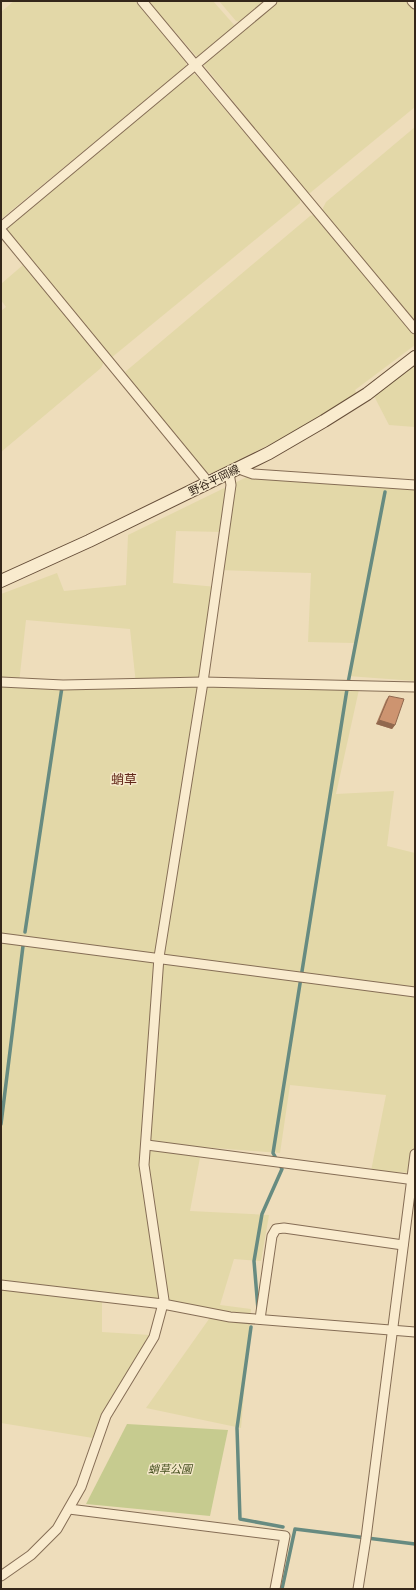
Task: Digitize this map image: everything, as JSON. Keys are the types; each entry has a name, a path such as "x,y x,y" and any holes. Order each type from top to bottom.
{"main road":[{"name":"野谷平岡線","path":"1,581 234,471 330,418 367,394 415,357"}],"street":[{"path":"142,1 415,329"},
{"path":"1,226 272,1"},
{"path":"412,1 415,4"},
{"path":"1,230 209,483"},
{"path":"1,1576 31,1555 57,1529 81,1487 106,1416 154,1337 164,1300 144,1165 147,1145 159,957 203,682 234,471 253,474 415,485"},
{"path":"1,682 63,686 203,682 415,687"},
{"path":"1,938 159,957 415,992"},
{"path":"147,1145 413,1180"},
{"path":"358,1589 366,1538 403,1245 413,1180 415,1154"},
{"path":"260,1319 272,1236 276,1229 284,1228 403,1245"},
{"path":"1,1285 163,1304 214,1315 415,1332"},
{"path":"68,1509 285,1536 275,1589"}],"shaded area":[{"path":"14,1 135,1 186,62 186,67 1,219 1,12"},
{"path":"148,1 213,1 235,26 200,57 197,57"},
{"path":"219,1 266,1 240,22 236,21"},
{"path":"277,1 407,1 415,10 415,107 310,193 306,192 203,64"},
{"path":"195,74 300,198 300,203 111,358 8,234 8,228 16,219 189,76"},
{"path":"415,127 415,322 323,214 323,208 326,202"},
{"path":"313,215 415,334 415,345 355,390 357,394 303,428 212,473 206,473 127,377 125,372"},
{"path":"23,265 104,362 101,368 1,452 1,311 6,307 1,300 1,284"},
{"path":"415,365 415,427 389,425 374,396"},
{"path":"253,474 415,483 415,681 348,676 354,643 308,642 311,573 219,570 224,532 176,531 173,583 217,587 203,682 136,684 130,629 26,620 19,683 1,682 1,594 57,573 64,591 126,585 128,535"},
{"path":"1,684 360,685 336,794 394,791 387,846 415,853 415,1173 371,1171 386,1095 290,1085 280,1153 202,1147 190,1211 269,1215 261,1261 234,1259 220,1305 251,1309 241,1428 146,1408 209,1319 208,1317 102,1295 102,1332 150,1335 101,1414 93,1438 1,1423"}],"green space":[{"name":"蛸草公園","path":"127,1424 228,1430 210,1516 86,1504"}],"building":[{"path":"389,696 404,699 395,725 379,720"}],"waterway":[{"path":"258,1309 254,1261 262,1214 282,1169 273,1153 348,683 385,492"},
{"path":"25,932 62,687"},
{"path":"1,1124 23,946"},
{"path":"251,1327 237,1428 240,1519 283,1527"},
{"path":"282,1589 295,1529 415,1544"}],"district":[{"name":"蛸草","path":"124,779"}]}
